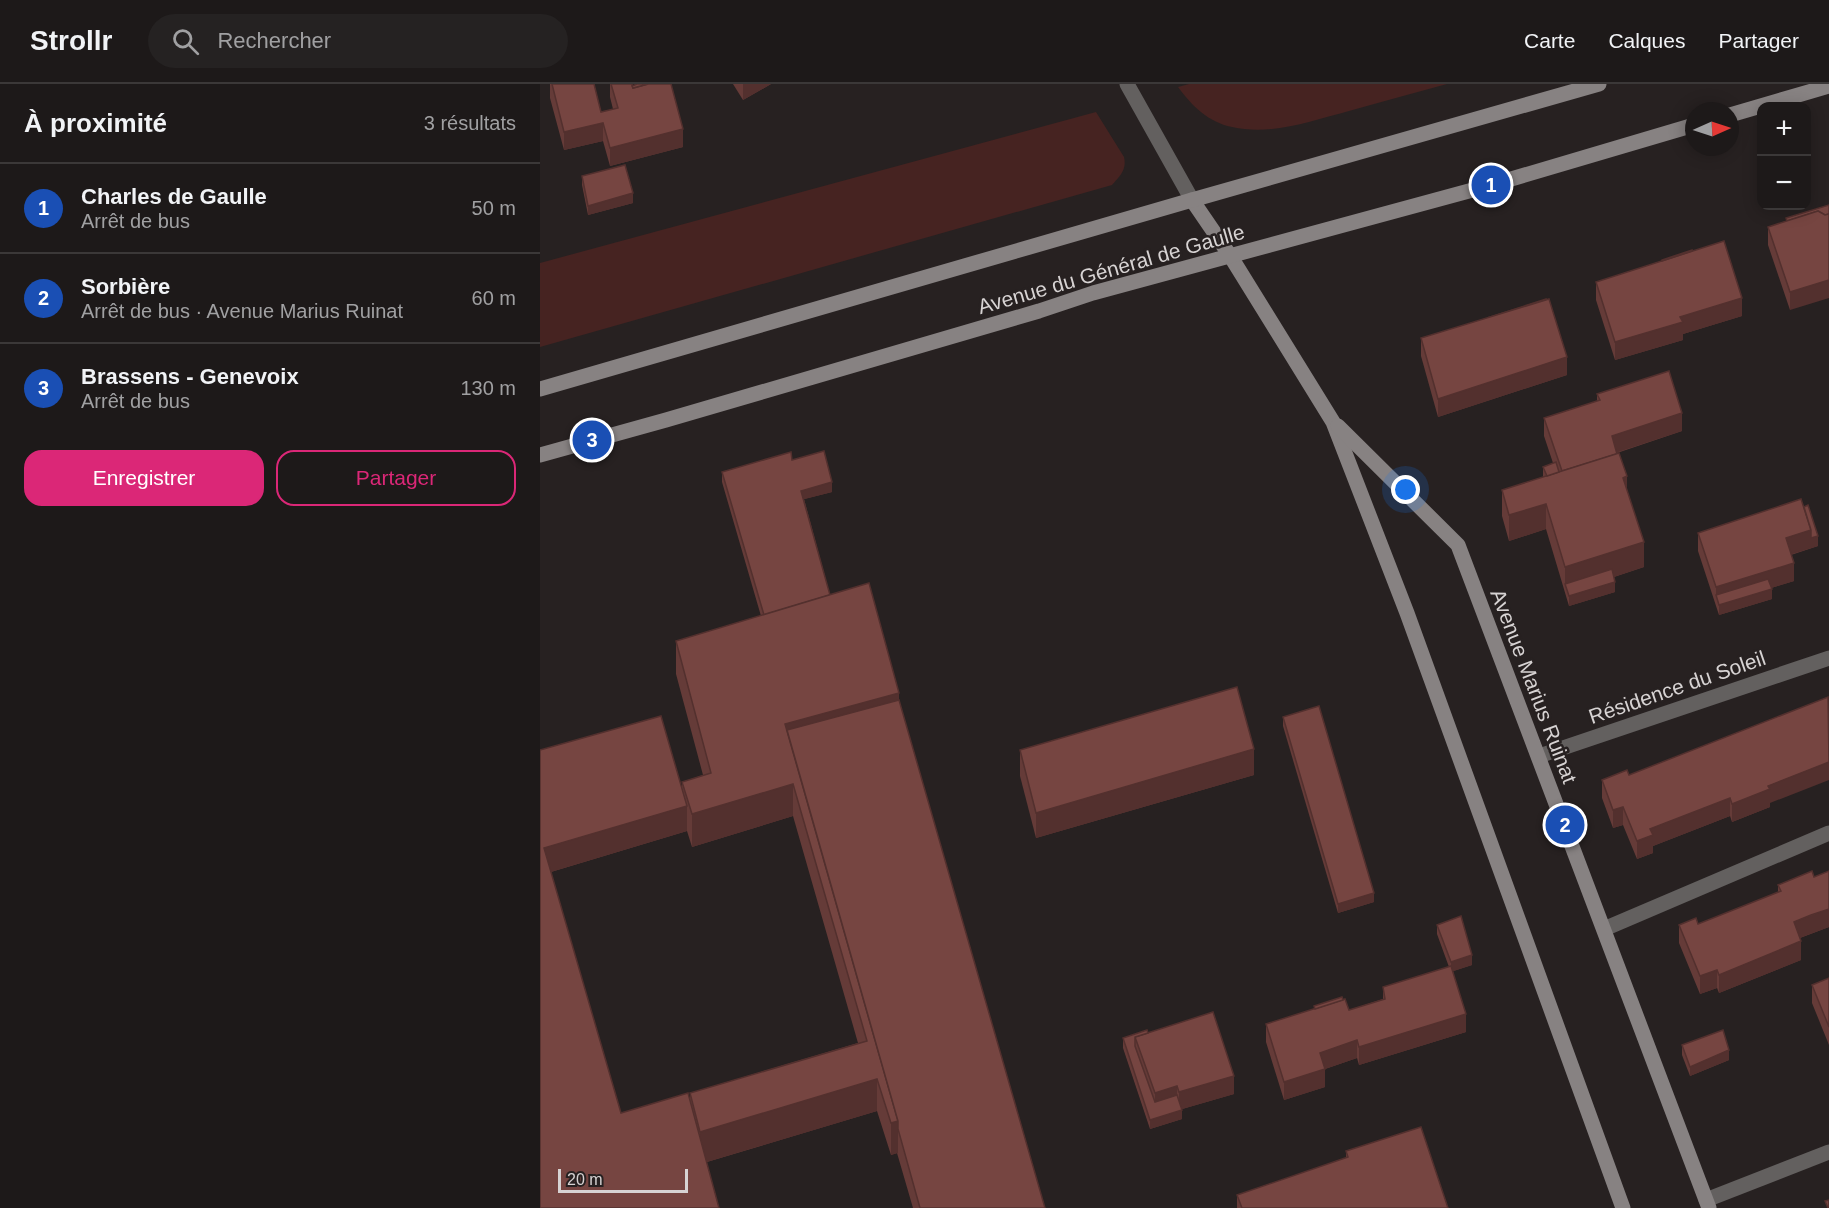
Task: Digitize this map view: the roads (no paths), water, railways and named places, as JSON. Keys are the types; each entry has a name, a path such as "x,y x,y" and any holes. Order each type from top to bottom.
{"street":[{"path":"1127,84 1192,200"},
{"name":"Avenue du Général de Gaulle","path":"540,389 1599,84"},
{"path":"1739,112 1829,86"},
{"name":"Avenue du Général de Gaulle","path":"540,455 1093,294 1491,185 1685,128"},
{"name":"Avenue Marius Ruinat","path":"1192,200 1232,257 1333,422 1411,623 1623,1208"},
{"name":"Avenue Marius Ruinat","path":"1333,422 1458,545 1708,1204"},
{"name":"Résidence du Soleil","path":"1539,756 1829,658"},
{"path":"1604,929 1829,833"},
{"path":"1708,1204 1829,1152"}],"place":[{"name":"Charles de Gaulle","path":"1491,185"},
{"name":"Brassens - Genevoix","path":"592,440"},
{"name":"Sorbière","path":"1565,825"}]}
